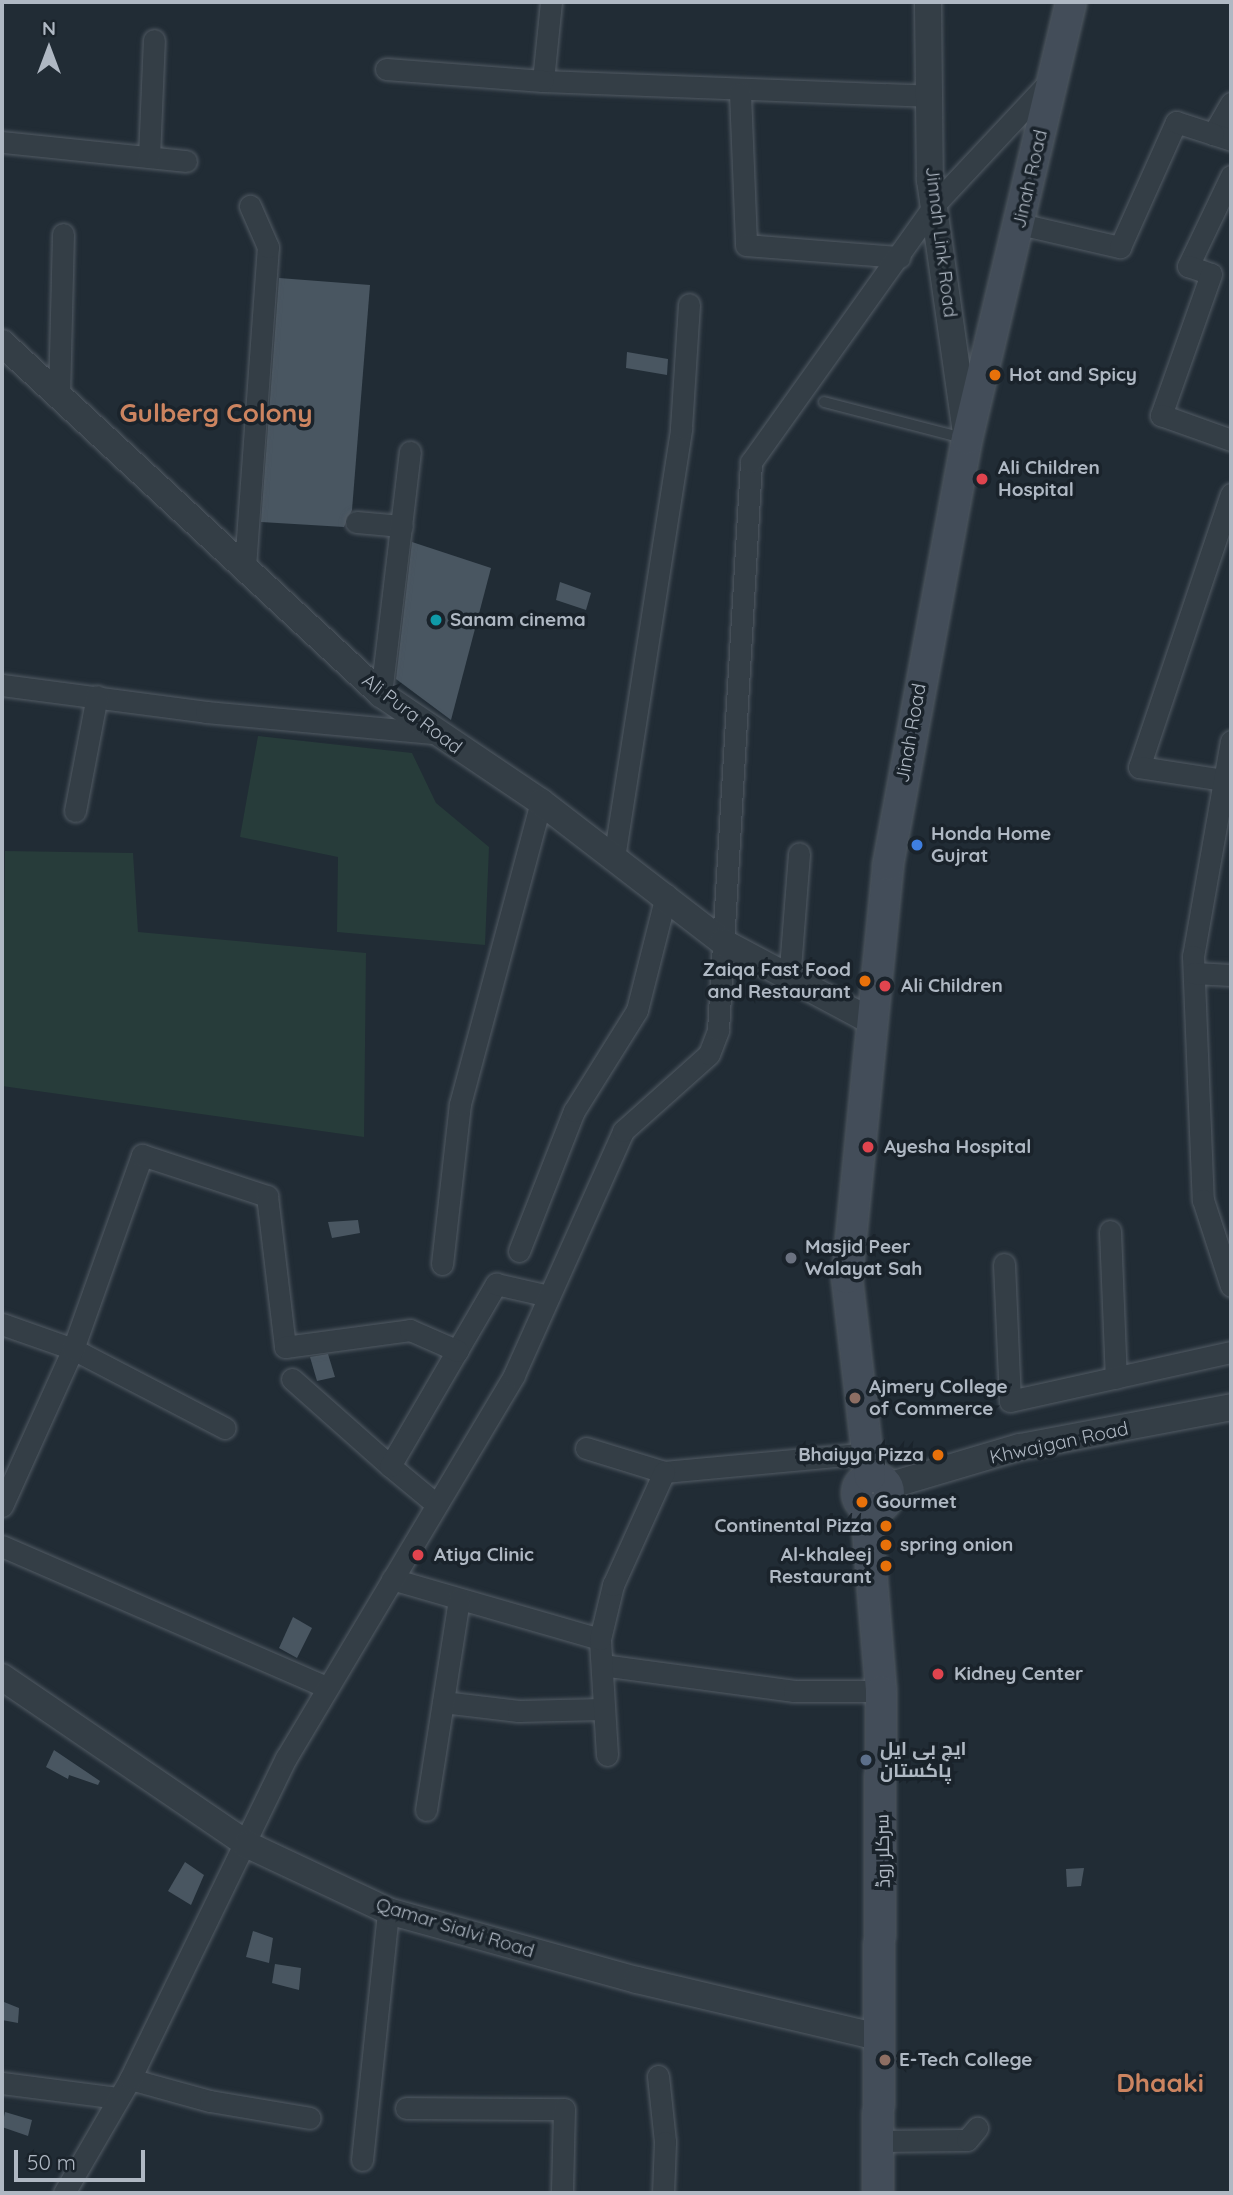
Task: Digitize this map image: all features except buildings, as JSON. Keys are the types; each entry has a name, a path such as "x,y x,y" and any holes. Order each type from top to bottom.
{"main road":[{"name":"Jinah Road","path":"875,1472 847,1278 888,865 967,439 1071,2"},
{"name":"سرکلر روڈ","path":"875,1472 885,1505 866,1508 881,1691 878,2193"}],"street":[{"path":"543,81 551,2"},
{"name":"Jinnah Link Road","path":"928,2 934,205 967,439"},
{"path":"149,157 154,40"},
{"path":"386,69 740,93 930,96"},
{"path":"64,2193 130,2079 248,1845 286,1758 514,1375 623,1130 709,1054 718,1030 751,462 900,257 934,205 1053,78"},
{"path":"740,93 746,245 900,257"},
{"path":"1020,223 1120,247 1175,122 1222,137 1231,103"},
{"path":"2,142 186,160"},
{"path":"1231,176 1188,266 1211,274 1161,415 1231,440"},
{"path":"245,567 268,247 250,206"},
{"path":"59,397 63,234"},
{"path":"614,858 681,428 689,304"},
{"name":"Ali Pura Road","path":"2,342 381,694 433,733 541,802 666,895 723,942 789,981 871,1021"},
{"path":"381,694 410,452"},
{"path":"1227,781 1139,767 1231,494"},
{"path":"356,522 402,526"},
{"path":"2,685 433,733"},
{"path":"75,811 97,696"},
{"path":"1231,741 1227,781 1195,928 1194,973 1203,1200 1231,1286"},
{"path":"442,1264 460,1104 541,802"},
{"path":"789,981 799,853"},
{"path":"519,1251 574,1111 637,1010 666,895"},
{"path":"1194,973 1231,975"},
{"path":"2,1506 73,1349 142,1155 267,1196 285,1347 410,1330 458,1351"},
{"path":"1110,1231 1116,1378"},
{"path":"1004,1264 1010,1401 1231,1352"},
{"path":"390,1466 496,1284 549,1296"},
{"path":"2,1324 73,1349 225,1428"},
{"path":"292,1379 436,1504"},
{"name":"Khwajgan Road","path":"875,1472 1231,1407"},
{"path":"586,1448 664,1472 875,1472"},
{"path":"607,1755 600,1639 613,1585 664,1472"},
{"path":"2,1546 327,1687"},
{"path":"392,1579 600,1639"},
{"path":"426,1810 459,1600"},
{"path":"602,1665 794,1691 881,1691"},
{"name":"Qamar Sialvi Road","path":"2,1677 248,1845 388,1911 637,1980 879,2037"},
{"path":"443,1702 518,1711 604,1709"},
{"path":"362,2160 388,1911"},
{"path":"658,2076 665,2142 663,2193"},
{"path":"130,2079 210,2101 310,2118"},
{"path":"2,2083 117,2098"},
{"path":"406,2108 564,2109 562,2193"},
{"path":"879,2141 967,2140 977,2128"}],"lane":[{"path":"824,402 967,439"}],"green space":[{"path":"258,736 412,753 436,803 489,847 485,945 337,932 338,857 240,837"},
{"path":"5,851 133,853 138,932 366,953 364,1137 2,1086"}],"place":[{"name":"Hot and Spicy","path":"995,375"},
{"name":"Ali Children Hospital","path":"982,479"},
{"name":"Sanam cinema","path":"436,620"},
{"name":"Honda Home Gujrat","path":"917,845"},
{"name":"Zaiqa Fast Food and Restaurant","path":"865,981"},
{"name":"Ali Children","path":"885,986"},
{"name":"Ayesha Hospital","path":"868,1147"},
{"name":"Masjid Peer Walayat Sah","path":"791,1258"},
{"name":"Ajmery College of Commerce","path":"855,1398"},
{"name":"Bhaiyya Pizza","path":"938,1455"},
{"name":"Gourmet","path":"862,1502"},
{"name":"Continental Pizza","path":"886,1526"},
{"name":"spring onion","path":"886,1545"},
{"name":"Atiya Clinic","path":"418,1555"},
{"name":"Al-khaleej Restaurant","path":"886,1566"},
{"name":"Kidney Center","path":"938,1674"},
{"name":"ایچ بی ایل پاکستان","path":"866,1760"},
{"name":"E-Tech College","path":"885,2060"}],"district":[{"name":"Gulberg Colony","path":"216,413"},
{"name":"Dhaaki","path":"1160,2083"}]}
